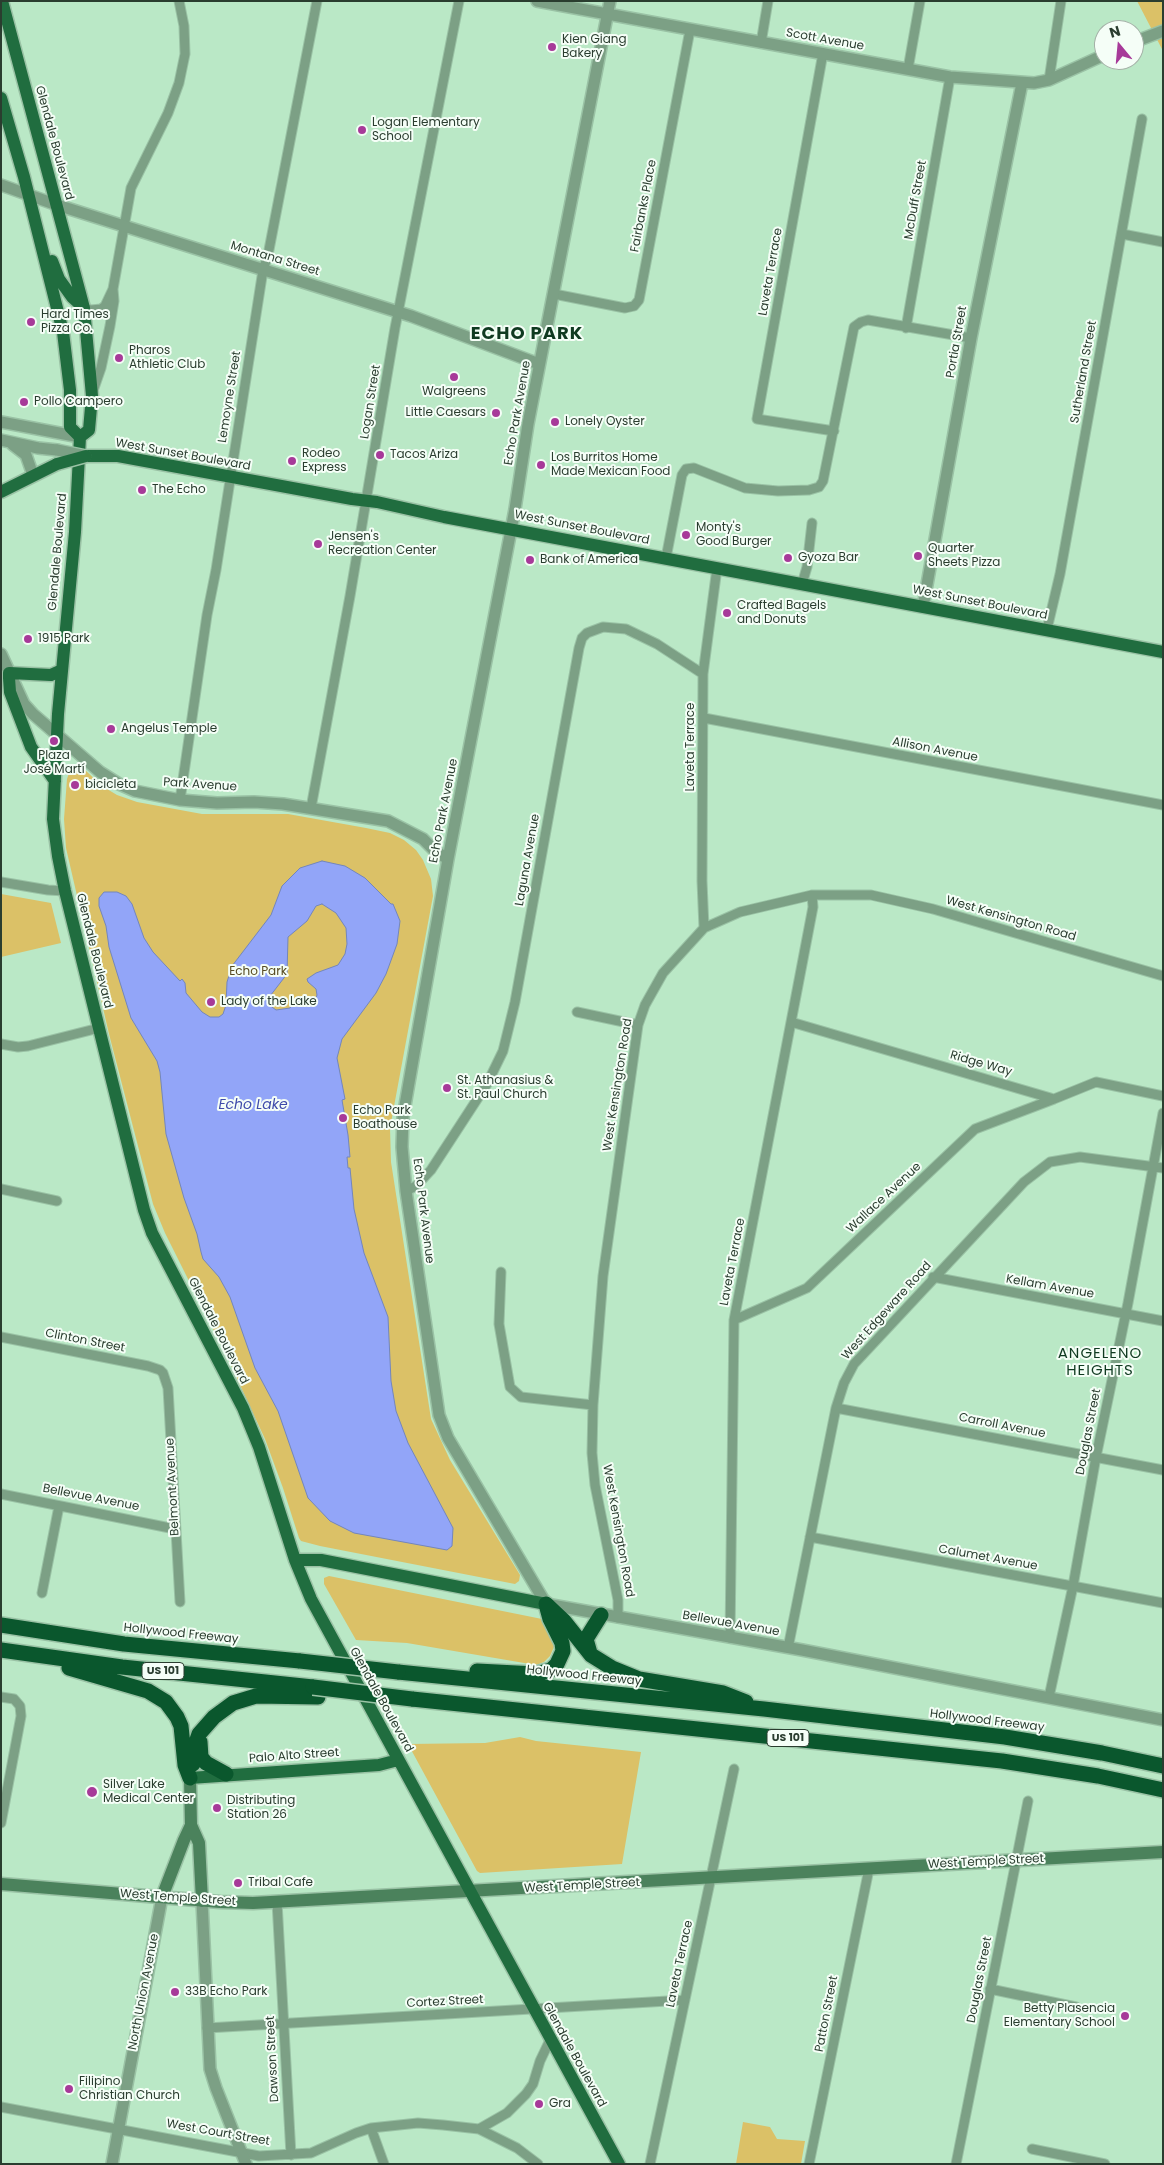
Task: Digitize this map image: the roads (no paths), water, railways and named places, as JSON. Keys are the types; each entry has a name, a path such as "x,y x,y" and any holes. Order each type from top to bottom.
{"highway":[{"path":"546,1604 564,1621 591,1655 606,1666 624,1675 654,1682 723,1693 764,1709"},
{"path":"398,1672 471,1670 536,1674 551,1670 557,1664 563,1651 562,1643 550,1619 546,1604"},
{"path":"591,1655 586,1639 601,1615"},
{"name":"Hollywood Freeway","path":"1,1625 116,1643 764,1709 1005,1737 1102,1752 1163,1766"},
{"path":"7,1651 138,1688 158,1696 172,1709 181,1726 185,1765 190,1778"},
{"name":"US 101","path":"7,1651 316,1692 412,1699 1002,1761 1098,1776 1163,1790"},
{"path":"190,1778 195,1742 205,1726 233,1703 256,1696 316,1692"},
{"path":"214,1717 203,1733 200,1750 206,1763 226,1774"}],"main road":[{"name":"Glendale Boulevard","path":"2,1 84,308 92,396 89,430 80,437 57,735 54,819 65,890 144,1210 152,1233 243,1408 266,1464 295,1560 311,1599 619,2164"},
{"name":"Glendale Boulevard","path":"1,98 32,197 63,332 70,384 70,427 80,437"},
{"path":"32,197 53,266 59,279 72,297 84,308"},
{"name":"West Sunset Boulevard","path":"1,492 57,464 86,456 118,456 366,500 1163,652"},
{"path":"55,781 31,747 10,692 9,673 51,675 62,670"},
{"name":"Bellevue Avenue","path":"295,1560 321,1560 546,1604"},
{"name":"Palo Alto Street","path":"190,1778 379,1764 398,1760"},
{"path":"190,1778 191,1825 199,1843 202,1901"},
{"name":"North Union Avenue","path":"162,1897 191,1825"},
{"name":"West Temple Street","path":"1,1884 202,1901 233,1903 277,1902 1163,1852"}],"street":[{"path":"92,396 101,368 110,326 114,300 113,289 131,188 168,113 179,83 185,54 184,26 179,1"},
{"name":"Lemoyne Street","path":"180,800 263,270 268,255 317,1"},
{"name":"Logan Street","path":"311,808 398,312 460,1"},
{"name":"Scott Avenue","path":"537,1 950,77 1034,83 1049,80 1094,60"},
{"name":"Echo Park Avenue","path":"546,1604 448,1438 439,1415 406,1191 402,1147 402,1117 540,364 610,1"},
{"path":"761,43 768,1"},
{"path":"908,69 920,1"},
{"path":"1049,80 1061,1"},
{"name":"Fairbanks Place","path":"554,294 625,308 634,306 639,300 690,30"},
{"path":"1144,38 1163,31"},
{"name":"Laveta Terrace","path":"823,54 757,419 834,431"},
{"name":"McDuff Street","path":"906,328 950,77"},
{"name":"Portia Street","path":"923,607 971,338 1022,83"},
{"name":"Sutherland Street","path":"1047,629 1060,574 1142,119"},
{"name":"Montana Street","path":"1,185 57,205 398,312 540,364"},
{"path":"1122,234 1163,242"},
{"path":"84,308 91,310 100,309 105,306 113,289"},
{"path":"666,558 682,476 686,469 694,468 745,488 778,491 809,490 819,487 824,481 854,327 868,320 971,338"},
{"path":"1,422 80,437"},
{"path":"5,441 86,456"},
{"path":"5,441 26,455 33,475"},
{"path":"802,584 807,567 812,523"},
{"name":"Laveta Terrace","path":"704,928 702,881 703,674 717,568"},
{"name":"Laguna Avenue","path":"406,1191 416,1186 431,1170 487,1084 503,1051 515,1002 582,638 587,633 603,627 626,629 657,644 703,674"},
{"name":"Park Avenue","path":"1,654 24,704 33,714 100,772 119,784 135,791 180,800 217,803 273,803 388,821 423,839 435,851 448,859"},
{"name":"Allison Avenue","path":"704,718 1163,806"},
{"path":"1,882 48,890 65,890"},
{"name":"Laveta Terrace","path":"730,1638 734,1320 813,907 812,895"},
{"name":"West Kensington Road","path":"618,1618 618,1600 595,1485 592,1453 593,1404 602,1276 638,1025 645,1005 663,972 704,928 740,912 812,895 871,895 899,900 1163,976"},
{"path":"577,1012 638,1025"},
{"name":"Ridge Way","path":"791,1022 1054,1099"},
{"path":"1,1044 18,1047 28,1046 99,1028"},
{"path":"1054,1099 1096,1082 1163,1096"},
{"name":"Wallace Avenue","path":"734,1320 807,1288 975,1129 1054,1099"},
{"name":"Douglas Street","path":"1049,1697 1074,1586 1096,1457 1126,1313 1163,1112"},
{"name":"West Edgeware Road","path":"788,1648 836,1408 844,1383 854,1364 933,1277 1024,1182 1050,1162 1080,1157 1163,1168"},
{"path":"1,1188 57,1201"},
{"path":"501,1272 498,1324 510,1387 521,1397 593,1404"},
{"name":"Kellam Avenue","path":"933,1277 1163,1320"},
{"name":"Clinton Street","path":"1,1337 148,1366 160,1370 162,1373"},
{"name":"Belmont Avenue","path":"162,1373 168,1388 180,1602"},
{"name":"Carroll Avenue","path":"836,1408 1163,1470"},
{"name":"Bellevue Avenue","path":"1,1494 175,1529"},
{"path":"42,1593 59,1506"},
{"name":"Calumet Avenue","path":"810,1537 1163,1603"},
{"name":"Bellevue Avenue","path":"546,1604 1049,1697 1163,1720"},
{"path":"1,1697 14,1700 20,1706 21,1716 1,1823"},
{"name":"Laveta Terrace","path":"650,2164 734,1769"},
{"name":"Douglas Street","path":"956,2164 1028,1801"},
{"name":"Patton Street","path":"809,2164 869,1869"},
{"name":"North Union Avenue","path":"112,2164 162,1897"},
{"path":"202,1901 210,2069 246,2164"},
{"name":"Dawson Street","path":"277,1902 291,2155"},
{"path":"990,1990 1076,2006"},
{"name":"Cortez Street","path":"207,2028 685,2000"},
{"path":"479,2129 507,2113 526,2094 533,2084 540,2060 550,2040"},
{"name":"West Court Street","path":"1,2106 259,2156 311,2153 371,2128 418,2123 479,2129 517,2148 538,2164"},
{"path":"371,2128 384,2164"},
{"path":"1032,2149 1104,2164"}],"water":[{"name":"Echo Lake","path":"322,861 345,866 365,878 393,904 400,921 397,944 386,974 376,993 342,1039 337,1058 345,1099 342,1100 348,1135 350,1157 347,1157 348,1168 350,1168 354,1209 364,1253 388,1317 391,1381 396,1411 408,1443 453,1528 452,1546 447,1550 354,1533 330,1521 308,1498 278,1411 255,1368 230,1297 219,1277 203,1259 166,1134 160,1072 157,1061 131,1018 109,947 106,926 99,906 99,898 104,892 117,892 126,896 132,904 144,938 153,952 180,981 182,979 185,983 186,993 202,1012 210,1017 219,1017 223,1014 226,1005 227,982 232,966 271,915 282,886 300,868","holes":["322,904 336,913 346,928 347,944 345,954 338,965 316,973 307,979 316,989 315,1001 307,1002 301,997 297,997 290,1008 276,1010 268,1004 267,1000 287,974 288,937 307,921 316,906"]}],"place":[{"name":"Kien Giang Bakery","path":"552,47"},
{"name":"Logan Elementary School","path":"362,130"},
{"name":"Hard Times Pizza Co.","path":"31,322"},
{"name":"Pharos Athletic Club","path":"119,358"},
{"name":"Walgreens","path":"454,377"},
{"name":"Pollo Campero","path":"24,402"},
{"name":"Little Caesars","path":"496,413"},
{"name":"Lonely Oyster","path":"555,422"},
{"name":"Tacos Ariza","path":"380,455"},
{"name":"Rodeo Express","path":"292,461"},
{"name":"Los Burritos Home Made Mexican Food","path":"541,465"},
{"name":"The Echo","path":"142,490"},
{"name":"Monty's Good Burger","path":"686,535"},
{"name":"Jensen's Recreation Center","path":"318,544"},
{"name":"Quarter Sheets Pizza","path":"918,556"},
{"name":"Gyoza Bar","path":"788,558"},
{"name":"Bank of America","path":"530,560"},
{"name":"Crafted Bagels and Donuts","path":"727,613"},
{"name":"1915 Park","path":"28,639"},
{"name":"Angelus Temple","path":"111,729"},
{"name":"Plaza José Martí","path":"54,741"},
{"name":"bicicleta","path":"75,785"},
{"name":"Lady of the Lake","path":"211,1002"},
{"name":"St. Athanasius & St. Paul Church","path":"447,1088"},
{"name":"Echo Park Boathouse","path":"343,1118"},
{"name":"Silver Lake Medical Center","path":"92,1792"},
{"name":"Distributing Station 26","path":"217,1808"},
{"name":"Tribal Cafe","path":"238,1883"},
{"name":"33B Echo Park","path":"175,1992"},
{"name":"Betty Plasencia Elementary School","path":"1125,2016"},
{"name":"Filipino Christian Church","path":"69,2089"},
{"name":"Gra","path":"539,2104"}],"district":[{"name":"ECHO PARK","path":"527,334"},
{"name":"ANGELENO HEIGHTS","path":"1100,1362"}],"park label":[{"name":"Echo Park","path":"258,972"}]}
